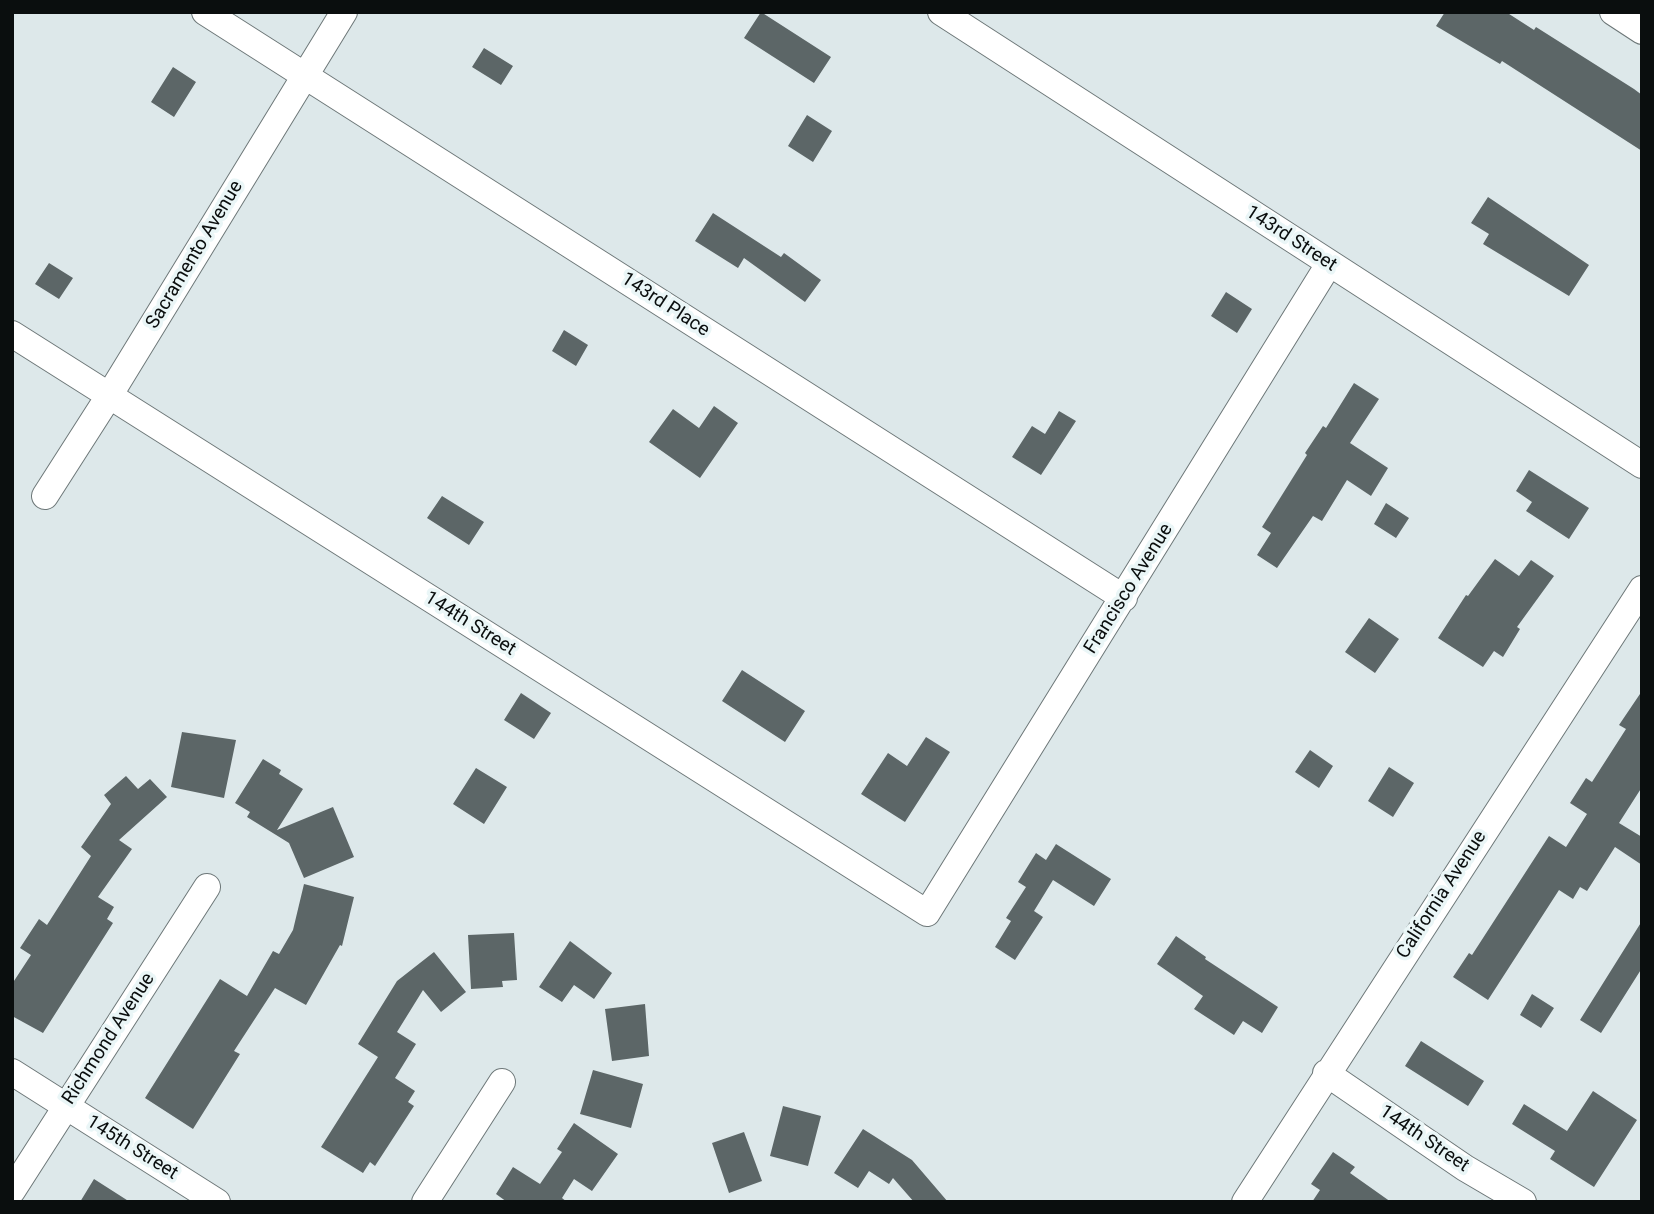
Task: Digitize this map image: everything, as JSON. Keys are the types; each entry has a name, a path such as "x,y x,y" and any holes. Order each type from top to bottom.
{"street":[{"name":"143rd Place","path":"205,12 1124,598"},
{"name":"Sacramento Avenue","path":"45,496 344,12"},
{"name":"143rd Street","path":"941,12 1642,465"},
{"path":"1613,12 1642,31"},
{"name":"Francisco Avenue","path":"927,913 1329,264"},
{"name":"144th Street","path":"12,334 927,913"},
{"name":"California Avenue","path":"1245,1202 1326,1073 1642,589"},
{"name":"Richmond Avenue","path":"12,1191 207,887"},
{"name":"145th Street","path":"12,1072 217,1202"},
{"name":"144th Street","path":"1326,1073 1465,1168 1523,1202"},
{"path":"425,1202 502,1082"}],"building":[{"path":"761,12 831,57 814,83 744,38"},
{"path":"1445,12 1506,12 1534,30 1536,27 1634,89 1642,95 1642,151 1502,61 1500,64 1436,26"},
{"path":"484,48 513,66 501,85 472,67"},
{"path":"173,67 196,82 174,117 151,102"},
{"path":"807,115 832,131 813,162 788,146"},
{"path":"1488,197 1589,265 1569,296 1483,244 1489,234 1471,223"},
{"path":"713,213 781,257 784,253 821,280 805,302 744,258 738,268 695,241"},
{"path":"49,263 73,278 59,299 35,284"},
{"path":"1226,292 1252,309 1237,333 1211,316"},
{"path":"564,330 588,345 576,366 552,351"},
{"path":"1354,383 1379,399 1350,443 1388,468 1371,496 1347,480 1322,521 1313,516 1277,568 1257,555 1271,533 1262,527 1307,455 1305,453 1323,426 1326,428"},
{"path":"714,406 738,423 700,478 649,442 673,409 699,428"},
{"path":"1059,411 1076,421 1041,475 1012,457 1032,426 1045,434"},
{"path":"1529,470 1589,508 1569,539 1526,511 1532,502 1516,491"},
{"path":"442,496 484,522 469,545 427,518"},
{"path":"1386,503 1409,518 1396,538 1374,524"},
{"path":"1495,559 1519,576 1531,560 1554,576 1517,627 1520,629 1503,657 1494,651 1483,667 1438,638 1466,595 1468,596"},
{"path":"1369,618 1399,639 1375,673 1345,652"},
{"path":"742,670 805,711 785,742 722,701"},
{"path":"1642,691 1642,787 1619,823 1642,837 1642,865 1615,847 1587,891 1580,887 1573,899 1559,890 1488,1000 1453,977 1469,953 1472,955 1549,836 1566,847 1587,814 1570,803 1586,778 1592,782 1626,729 1619,725"},
{"path":"521,693 551,713 534,739 504,720"},
{"path":"182,732 236,740 224,798 171,787"},
{"path":"926,737 950,752 905,822 861,794 888,753 907,766"},
{"path":"1310,750 1333,766 1319,788 1295,772"},
{"path":"263,759 281,770 279,774 303,789 277,830 333,807 354,857 304,878 289,843 247,817 250,812 235,803"},
{"path":"1389,767 1414,783 1393,817 1368,801"},
{"path":"476,768 507,787 484,824 453,804"},
{"path":"126,776 138,789 150,779 167,797 119,840 132,849 98,897 114,907 107,919 113,923 43,1033 12,1016 12,984 31,955 20,948 39,919 47,925 91,856 81,847 111,804 104,795"},
{"path":"1056,844 1111,879 1094,906 1053,880 1034,911 1043,917 1015,960 995,947 1011,921 1006,918 1026,887 1018,882 1036,853 1046,860"},
{"path":"304,884 354,897 342,946 340,945 306,1005 275,988 234,1051 240,1054 193,1129 145,1098 220,979 247,996 273,951 279,954 293,930"},
{"path":"1642,921 1642,968 1601,1033 1580,1020"},
{"path":"514,933 517,980 502,981 503,987 471,989 468,935"},
{"path":"1176,936 1206,957 1205,959 1278,1007 1262,1033 1243,1021 1234,1035 1194,1009 1203,996 1157,964"},
{"path":"570,941 612,973 594,999 574,985 562,1002 539,987"},
{"path":"434,952 466,992 441,1012 423,990 397,1032 416,1044 395,1078 415,1091 408,1102 414,1106 375,1166 370,1162 363,1173 321,1147 378,1057 358,1044 397,981"},
{"path":"1532,994 1554,1008 1541,1028 1520,1015"},
{"path":"645,1004 649,1056 612,1061 605,1009"},
{"path":"1421,1041 1484,1081 1468,1106 1405,1066"},
{"path":"593,1070 643,1084 631,1128 580,1114"},
{"path":"1593,1091 1637,1120 1594,1187 1550,1159 1555,1151 1512,1124 1524,1104 1567,1131"},
{"path":"783,1106 821,1116 808,1166 770,1156"},
{"path":"574,1123 618,1154 592,1191 574,1179 562,1198 567,1202 507,1202 496,1194 513,1167 540,1184 562,1152 557,1149"},
{"path":"863,1129 912,1160 948,1202 914,1202 893,1178 889,1184 869,1171 858,1188 834,1173"},
{"path":"744,1132 762,1181 729,1193 712,1143"},
{"path":"1333,1152 1355,1167 1350,1173 1391,1202 1312,1202 1320,1190 1311,1184"},
{"path":"94,1179 130,1202 80,1202"}]}
